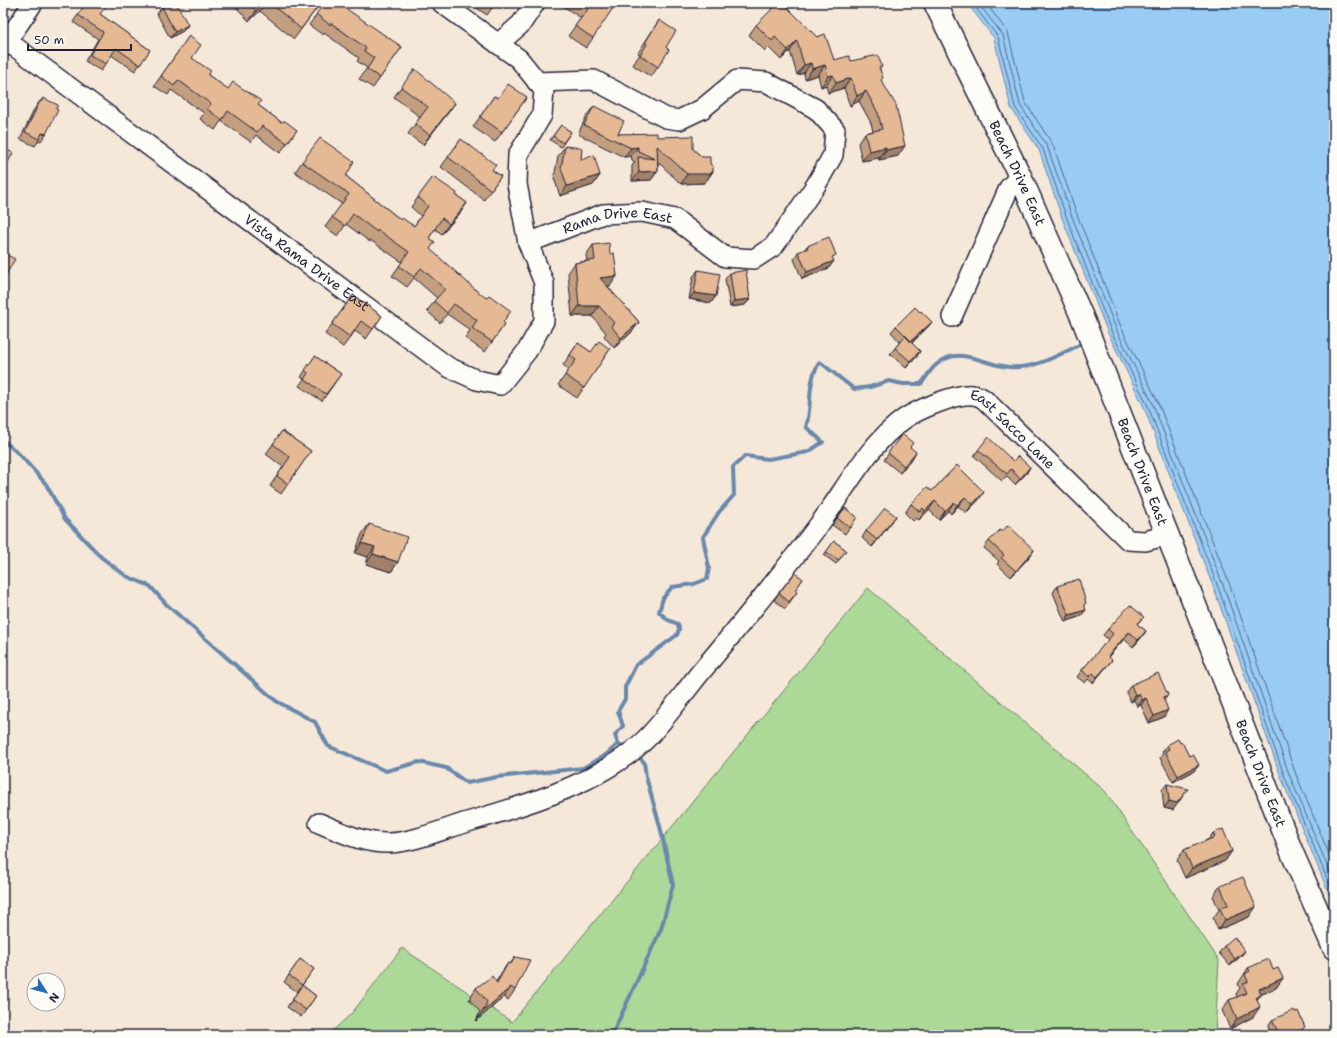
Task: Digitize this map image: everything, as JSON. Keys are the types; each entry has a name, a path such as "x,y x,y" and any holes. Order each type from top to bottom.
{"main road":[{"name":"Beach Drive East","path":"935,3 1020,176 1082,317 1169,535 1293,855 1334,948"}],"street":[{"path":"4,42 33,3"},
{"name":"Vista Rama Drive East","path":"4,42 397,328 448,367 477,380 500,385 527,350 544,321 544,283 528,242 517,184 518,155 542,115 544,90 519,59 442,3"},
{"path":"498,44 521,24 535,3"},
{"name":"Rama Drive East","path":"528,242 602,214 642,212 675,219 724,257 754,259 774,246 816,184 833,155 835,130 816,109 766,82 737,80 702,109 679,120 666,118 594,80 537,82"},
{"path":"952,318 1009,188 1020,176"},
{"name":"East Sacco Lane","path":"319,823 360,839 388,843 422,836 530,803 608,769 648,737 757,605 822,520 853,475 877,444 903,419 912,414 960,396 972,395 980,397 988,402 1128,540 1145,541 1169,535"}],"green space":[{"path":"868,588 1105,791 1219,960 1215,1035 328,1035 352,1013 402,948 512,1022"}],"water":[{"path":"967,3 1334,3 1334,906 1281,777 1214,589 1143,405 1108,333 1062,218 1039,150 1011,108 994,38"}],"building":[{"path":"86,3 108,3 100,14 150,50 140,65 116,48 106,64 90,55 103,32 78,15"},
{"path":"170,3 176,3 188,25 175,32 162,7"},
{"path":"249,3 264,3 256,11"},
{"path":"270,3 317,3 319,5 301,29"},
{"path":"325,3 329,3 333,6 338,3 402,47 380,78 367,69 374,58 364,51 366,48 331,23 330,25 316,14"},
{"path":"580,3 607,3 613,8 593,38 575,26 588,9"},
{"path":"778,3 783,3 817,37 825,34 834,60 849,56 851,61 878,55 882,67 879,67 883,78 881,80 896,105 905,146 886,150 886,147 869,151 865,133 882,129 878,113 866,91 857,96 851,78 836,83 833,75 828,76 825,65 812,69 811,63 804,65 797,41 788,50 775,37 772,41 756,25"},
{"path":"659,20 676,31 666,47 669,50 658,67 640,55 647,44 645,43"},
{"path":"189,36 201,45 192,58 211,71 208,75 228,89 233,82 261,101 258,105 281,122 285,121 297,130 287,143 262,126 257,132 228,111 222,120 207,109 211,104 178,80 174,86 161,76"},
{"path":"415,69 455,103 430,135 415,124 428,107 401,87"},
{"path":"508,84 527,97 502,132 480,117 494,96 498,98"},
{"path":"43,98 58,105 56,109 58,110 46,134 42,133 39,139 25,132 40,101 41,102"},
{"path":"594,106 624,121 618,134 657,133 657,137 693,136 693,149 702,157 710,157 710,164 713,166 713,171 710,174 687,174 657,146 658,171 639,172 638,157 655,159 638,151 638,147 631,148 584,125"},
{"path":"561,125 571,132 563,143 553,136"},
{"path":"320,138 354,162 346,176 401,220 402,218 414,226 428,206 418,197 433,177 457,193 456,195 467,203 449,224 442,218 429,238 435,242 430,249 486,298 489,295 511,311 503,322 505,324 492,342 472,328 477,320 454,304 447,313 434,301 445,289 421,268 414,277 399,266 409,252 378,230 377,232 353,214 345,226 332,217 349,194 302,162"},
{"path":"461,139 496,165 492,170 501,176 491,190 448,157"},
{"path":"565,146 582,148 581,160 594,155 600,175 567,186 561,168"},
{"path":"3,148 13,153 6,166 3,164"},
{"path":"829,237 836,255 832,257 834,261 807,272 798,252 808,248 807,246"},
{"path":"609,243 610,254 614,253 617,276 600,278 639,322 621,338 611,326 614,323 599,306 579,306 575,263 595,260 593,245"},
{"path":"3,253 15,259 3,280"},
{"path":"698,270 720,274 716,296 694,293"},
{"path":"746,270 750,299 734,301 730,273"},
{"path":"353,295 382,316 373,329 361,321 350,337 332,324"},
{"path":"915,307 932,322 911,341 896,326"},
{"path":"905,336 920,351 910,361 895,348"},
{"path":"599,341 610,349 584,388 565,375 576,360 570,355 578,343 591,352"},
{"path":"315,356 341,374 326,394 304,379 308,373 305,370"},
{"path":"282,431 311,451 288,484 277,476 290,457 273,444"},
{"path":"902,434 913,443 910,447 916,452 904,466 888,453"},
{"path":"988,437 1013,461 1018,456 1030,467 1020,479 1011,469 1007,474 978,450"},
{"path":"957,465 984,492 973,504 965,497 957,505 954,502 945,511 935,501 925,511 923,508 920,512 911,504 927,487 932,491"},
{"path":"845,508 857,517 850,528 837,518"},
{"path":"885,508 896,516 877,540 866,531"},
{"path":"369,524 407,537 398,562 373,554 375,547 362,543"},
{"path":"1008,525 1034,550 1016,571 1001,558 1004,555 989,541 1000,530 1002,532"},
{"path":"834,541 846,550 839,560 826,552"},
{"path":"795,573 803,579 795,590 797,592 789,602 779,593"},
{"path":"1079,579 1086,603 1084,604 1086,610 1069,615 1057,586"},
{"path":"1130,605 1144,617 1137,624 1146,631 1138,640 1129,632 1108,656 1112,660 1097,677 1093,673 1089,677 1082,670 1113,634 1108,629"},
{"path":"1158,673 1168,695 1163,697 1168,710 1154,716 1146,698 1142,700 1139,694 1135,695 1131,685"},
{"path":"1178,739 1180,743 1182,742 1189,756 1193,754 1199,765 1178,776 1165,751 1169,749 1167,745"},
{"path":"1167,784 1188,789 1177,803 1169,801"},
{"path":"1223,829 1232,851 1192,868 1184,850 1215,837 1213,833"},
{"path":"1243,877 1256,907 1225,920 1220,908 1228,905 1220,886"},
{"path":"1234,937 1245,951 1235,959 1224,946"},
{"path":"515,957 530,960 515,990 511,987 483,1011 487,1002 476,988 492,976 497,983 508,963 511,964"},
{"path":"300,959 314,969 302,985 289,975"},
{"path":"1269,959 1273,970 1278,968 1283,978 1259,989 1261,994 1256,997 1260,1007 1237,1019 1229,1000 1247,993 1243,984 1248,982 1245,974 1250,971 1248,968"},
{"path":"302,985 316,996 306,1010 292,1000"},
{"path":"1294,1010 1295,1012 1298,1011 1305,1027 1302,1029 1304,1033 1298,1035 1271,1035 1278,1032 1272,1020"}],"waterway":[{"path":"627,747 618,744 615,735 623,726 618,711 625,699 625,687 636,665 677,635 679,629 678,624 668,620 659,612 663,598 672,587 694,584 707,579 709,568 703,537 719,512 734,495 733,467 745,456 768,459 808,452 823,442 806,427 811,385 820,362 854,389 870,387 889,381 903,384 921,384 936,365 953,356 971,357 999,365 1019,367 1037,364 1081,344"},
{"path":"3,440 20,455 46,484 65,519 101,557 126,576 150,586 166,604 276,701 315,722 328,746 386,771 419,762 446,768 467,783 497,777 583,768 607,754 618,744"},
{"path":"612,1035 661,929 673,885 660,826 646,777 644,762 636,755"}]}
